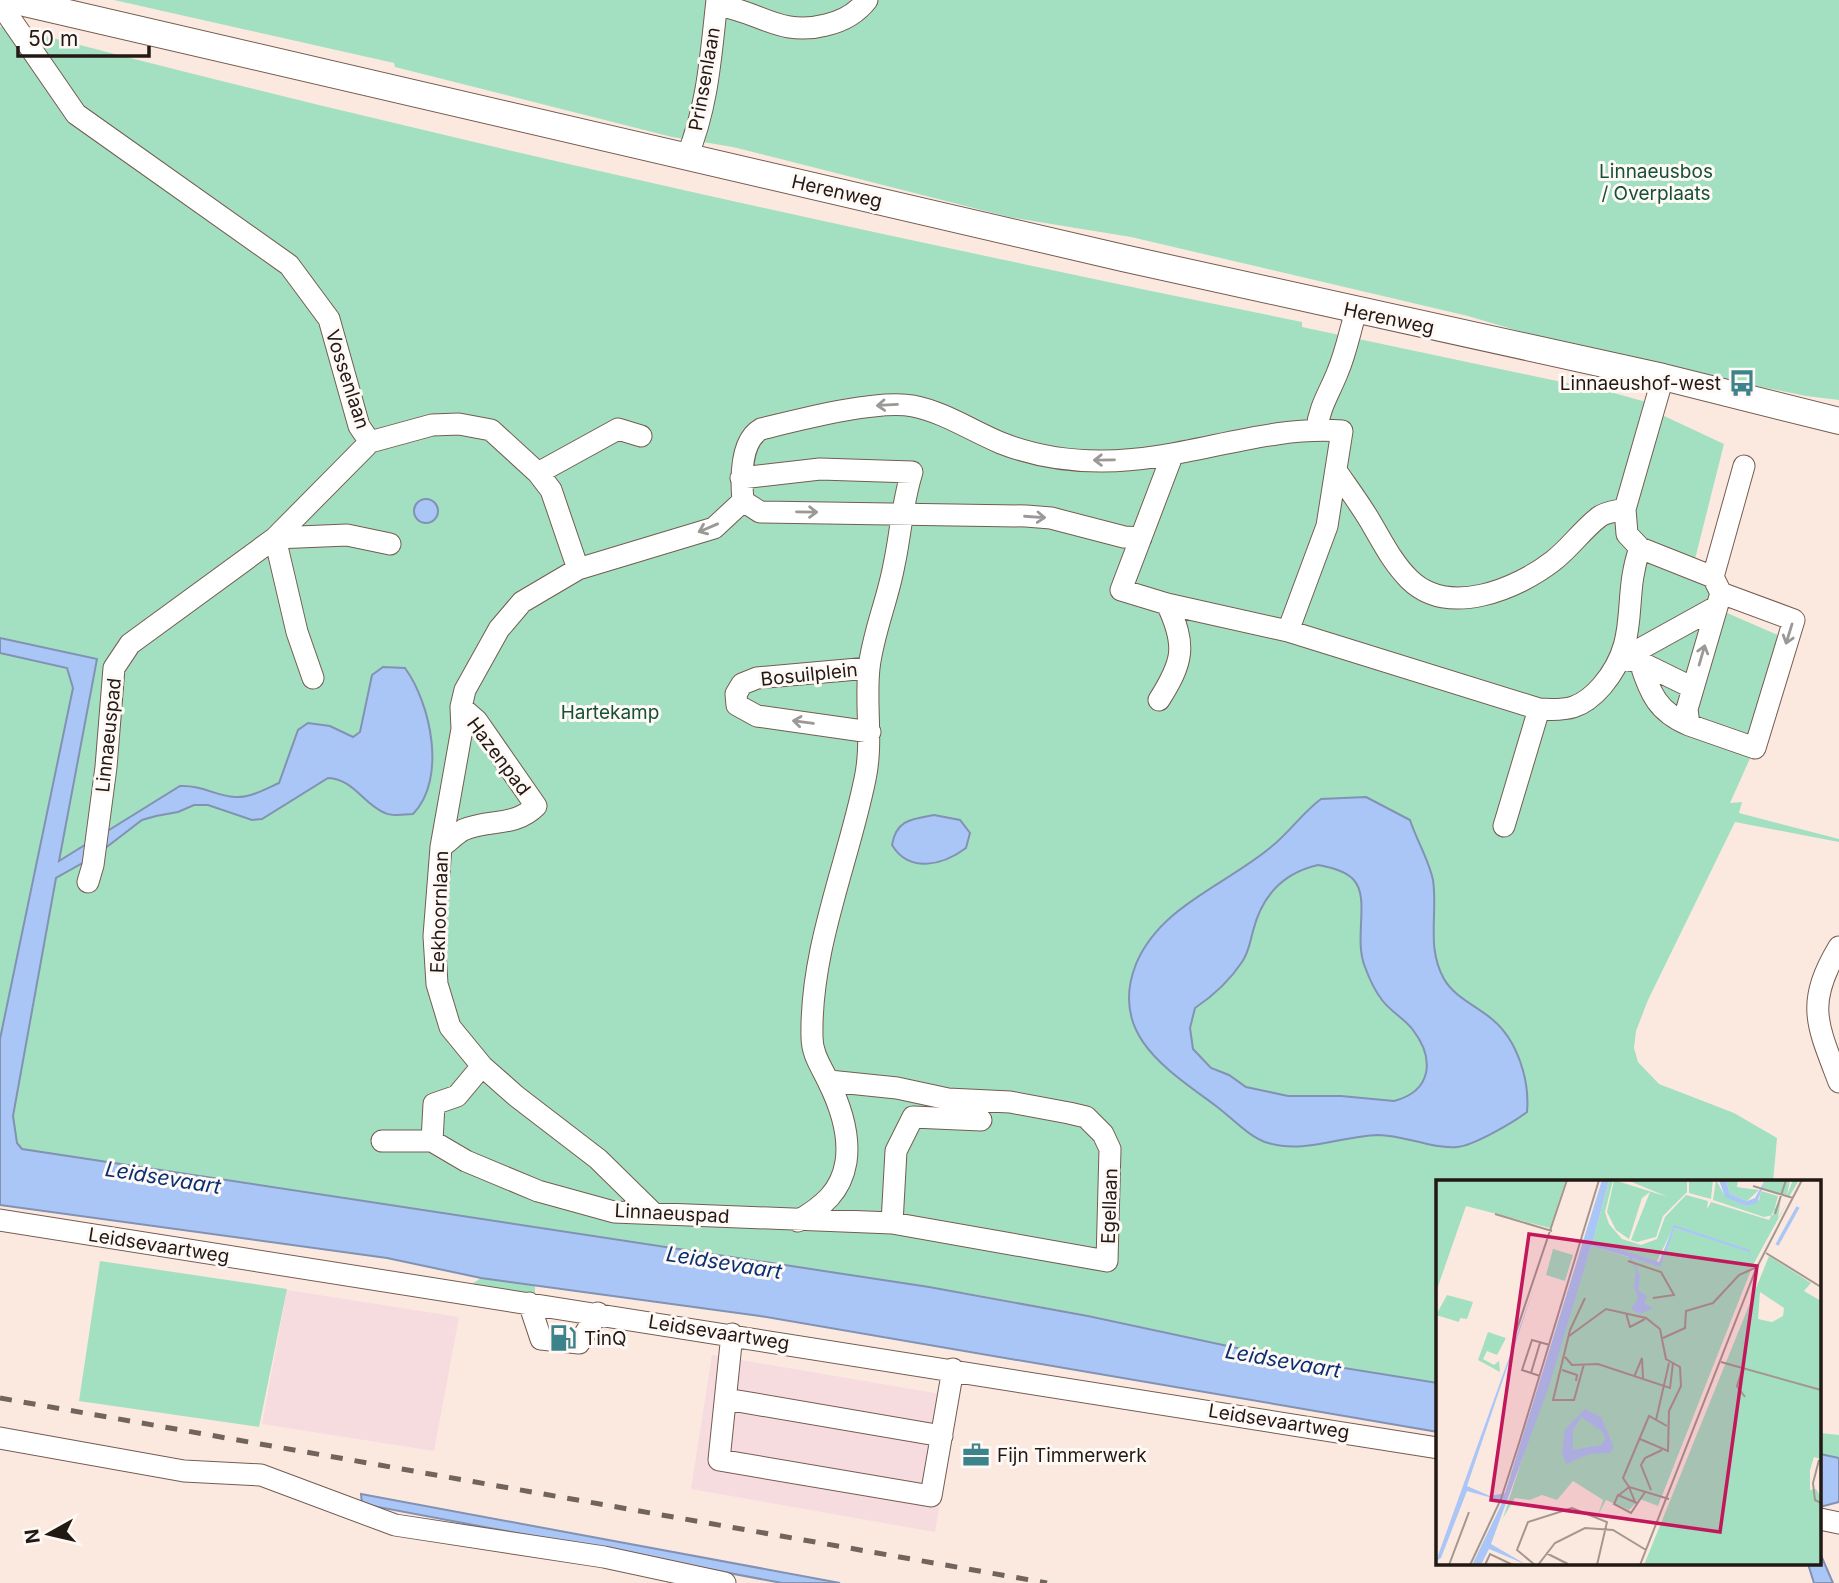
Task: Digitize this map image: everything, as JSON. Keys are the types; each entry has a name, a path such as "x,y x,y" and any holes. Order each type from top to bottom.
{"main road":[{"name":"Herenweg","path":"12,0 1356,311 1663,377 1839,421"}],"street":[{"name":"Vossenlaan","path":"3,0 5,11 76,114 289,264 329,319 359,426 370,442 432,425 458,424 491,430 538,473 551,490 578,569"},
{"path":"717,3 738,4 771,24 792,30 810,29 847,17 859,11 867,0"},
{"name":"Prinsenlaan","path":"687,156 698,129 705,96 717,3"},
{"path":"1317,429 1319,408 1329,396 1356,311"},
{"path":"1640,548 1632,569 1631,660 1669,716 1755,748 1794,620 1716,593 1640,548 1627,534 1625,509 1663,377"},
{"path":"1141,538 1133,539 1051,518 760,512 743,501 741,478 752,434 761,429 886,403 930,411 1038,455 1104,461 1172,456 1291,430 1342,430 1328,526 1288,631"},
{"path":"538,473 618,429 641,436"},
{"name":"Linnaeuspad","path":"90,873 97,833 114,668 130,644 275,538 370,442"},
{"path":"1172,456 1121,590 1167,604 1288,631 1539,709 1566,711 1580,705 1631,660 1716,593"},
{"path":"1689,725 1687,709 1744,466"},
{"path":"741,478 820,468 912,472 901,515 895,564 869,668 870,732 866,777 837,880 815,989 812,1039 816,1059 829,1081 846,1130 846,1162 838,1189 823,1206 798,1220"},
{"path":"1337,472 1388,552 1411,581 1434,593 1462,598 1491,594 1544,569 1572,546 1601,515 1625,509"},
{"name":"Eekhoornlaan","path":"653,1213 598,1159 526,1105 482,1066 450,1027 437,984 434,936 441,847 462,729 461,707 465,690 499,629 522,602 578,569 714,528 743,501"},
{"path":"313,678 297,632 275,538 347,535 390,544"},
{"path":"1159,700 1178,670 1182,644 1167,604"},
{"path":"1631,660 1693,688"},
{"name":"Bosuilplein","path":"869,668 757,678 742,684 736,694 737,705 757,716 870,732"},
{"name":"Hazenpad","path":"441,847 463,831 518,818 536,806 477,721 461,707"},
{"path":"1504,826 1539,709"},
{"path":"1839,947 1825,970 1816,1007 1818,1026 1839,1082"},
{"path":"432,1142 434,1104 457,1096 482,1066"},
{"name":"Egellaan","path":"829,1081 897,1088 948,1100 1010,1102 1069,1113 1086,1118 1103,1134 1110,1149 1107,1261 957,1232 892,1223"},
{"path":"892,1223 896,1151 913,1117 981,1120"},
{"name":"Linnaeuspad","path":"382,1141 432,1142 466,1161 538,1191 614,1212 892,1223"},
{"name":"Leidsevaartweg","path":"0,1220 1436,1448"},
{"path":"530,1303 541,1339 579,1343 598,1314"},
{"path":"732,1334 719,1460 904,1492 931,1496 953,1369"},
{"path":"726,1399 942,1436"},
{"path":"0,1438 184,1471 261,1475 395,1525 604,1557 725,1583"}],"shaded area":[{"path":"287,1290 459,1317 434,1451 262,1424"},
{"path":"712,1355 958,1397 935,1532 691,1489"}],"green space":[{"name":"Linnaeusbos / Overplaats","path":"114,0 1839,0 1839,400 1806,396 1592,353 1468,316 1131,237 1009,217 733,147 672,137 395,67 394,63"},
{"name":"Hartekamp","path":"7,26 168,68 652,183 1302,322 1302,327 1614,393 1646,402 1647,408 1724,444 1691,575 1710,584 1710,598 1702,602 1780,636 1752,754 1730,803 1742,802 1739,813 1839,839 1839,842 1735,822 1648,1000 1636,1031 1634,1048 1638,1062 1659,1084 1734,1113 1777,1138 1773,1180 1436,1180 1436,1383 1288,1359 1088,1315 967,1293 22,1149 17,1143 13,1116 90,666 0,642 0,27"},
{"path":"0,653 67,668 73,688 0,1039"},
{"path":"100,1261 287,1289 259,1427 79,1401"},
{"path":"481,1278 535,1285 535,1295 472,1284"},
{"path":"1822,1433 1839,1435 1839,1458 1822,1454"}],"water":[{"path":"426,499 435,502 438,511 435,520 426,523 417,520 414,511 417,502"},
{"name":"Leidsevaart","path":"0,638 97,659 59,861 180,786 241,797 258,793 279,783 298,730 308,723 330,726 353,737 360,732 372,675 383,667 405,668 422,701 432,741 430,781 413,814 385,813 370,804 352,787 337,779 328,778 262,819 252,820 208,805 194,805 178,812 142,820 95,856 56,878 13,1116 17,1143 22,1149 929,1287 1088,1316 1288,1359 1436,1383 1436,1432 760,1316 481,1278 387,1258 0,1205 0,1039 73,688 67,668 0,653"},
{"path":"1366,797 1410,820 1433,880 1435,955 1444,979 1454,991 1501,1028 1515,1049 1524,1074 1527,1112 1483,1138 1457,1147 1378,1135 1309,1146 1268,1143 1248,1132 1179,1079 1162,1064 1136,1031 1130,1011 1129,989 1136,964 1147,944 1177,912 1271,847 1321,799","holes":["1318,865 1345,873 1358,887 1362,907 1362,955 1372,984 1386,1004 1413,1030 1425,1052 1427,1063 1423,1082 1407,1096 1394,1101 1341,1096 1288,1096 1246,1087 1229,1075 1211,1068 1193,1049 1190,1028 1195,1008 1221,987 1242,962 1248,951 1257,918 1268,896 1284,880"]},
{"path":"934,815 960,820 970,833 966,848 937,862 926,864 907,860 892,845 897,830 906,822"},
{"path":"1822,1454 1839,1458 1839,1502 1822,1506"},
{"path":"361,1494 840,1583 782,1583 362,1504"},
{"path":"1822,1558 1833,1583 1814,1583 1809,1566 1822,1566"}],"railway":[{"path":"0,1398 1047,1583"}],"place":[{"name":"Linnaeushof-west","path":"1742,383"},
{"name":"TinQ","path":"563,1338"},
{"name":"Fijn Timmerwerk","path":"976,1455"}]}
